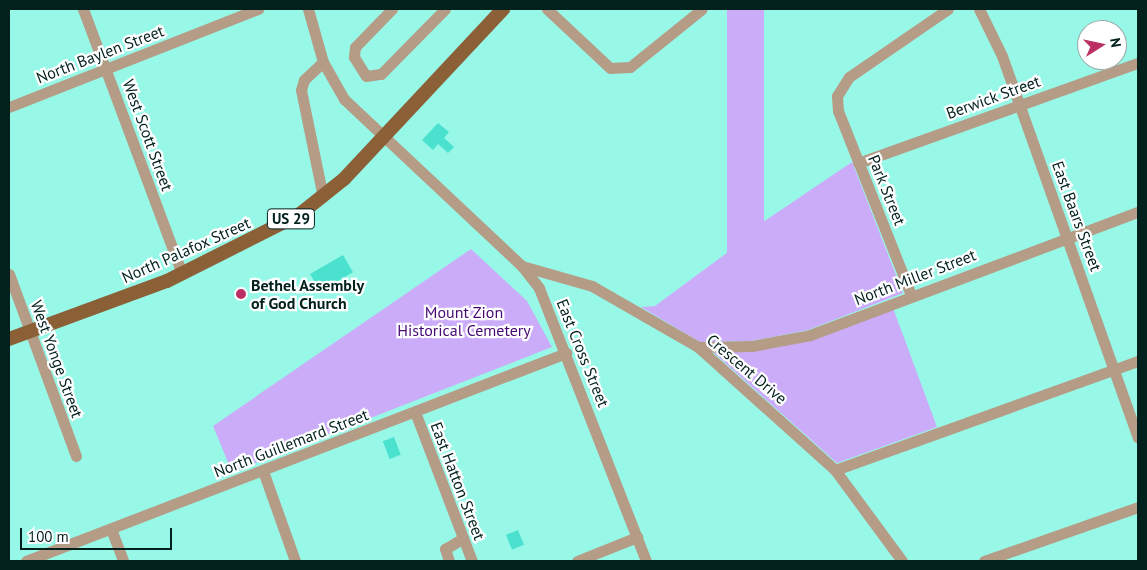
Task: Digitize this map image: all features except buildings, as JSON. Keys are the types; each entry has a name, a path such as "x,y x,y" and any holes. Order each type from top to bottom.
{"main road":[{"name":"North Palafox Street","path":"9,339 182,274 275,229 323,198 503,9"}],"street":[{"name":"West Scott Street","path":"83,9 182,274"},
{"name":"North Baylen Street","path":"9,107 258,9"},
{"name":"East Cross Street","path":"308,9 323,62 344,99 439,192 522,266 539,288 646,561"},
{"path":"392,9 354,47 354,57 366,76 381,74 445,9"},
{"path":"552,10 610,68 630,67 702,9"},
{"name":"Park Street","path":"911,295 858,163 837,96 850,77 948,9"},
{"name":"East Baars Street","path":"979,9 1019,105 1115,369 1138,438"},
{"path":"323,62 304,80 302,90 323,198"},
{"name":"Berwick Street","path":"858,163 1138,63"},
{"name":"North Miller Street","path":"698,347 783,342 1138,212"},
{"name":"Crescent Drive","path":"522,266 592,286 698,347 835,470 902,561"},
{"name":"West Yonge Street","path":"9,274 76,456"},
{"name":"North Guillemard Street","path":"26,561 566,353"},
{"path":"835,470 1138,361"},
{"name":"East Hatton Street","path":"414,412 472,561"},
{"path":"262,471 295,561"},
{"path":"984,561 1138,507"},
{"path":"111,529 123,561"},
{"path":"577,561 637,537"},
{"path":"449,561 444,549 463,538"}],"green space":[{"path":"727,9 764,9 764,325 727,325"},
{"path":"852,162 903,293 808,330 751,341 700,342 641,307 655,306 743,241 744,235"},
{"name":"Mount Zion Historical Cemetery","path":"471,249 527,301 552,347 232,472 213,426"},
{"path":"893,308 937,427 837,463 714,353 784,346"}],"place":[{"name":"Bethel Assembly of God Church","path":"241,294"}]}
